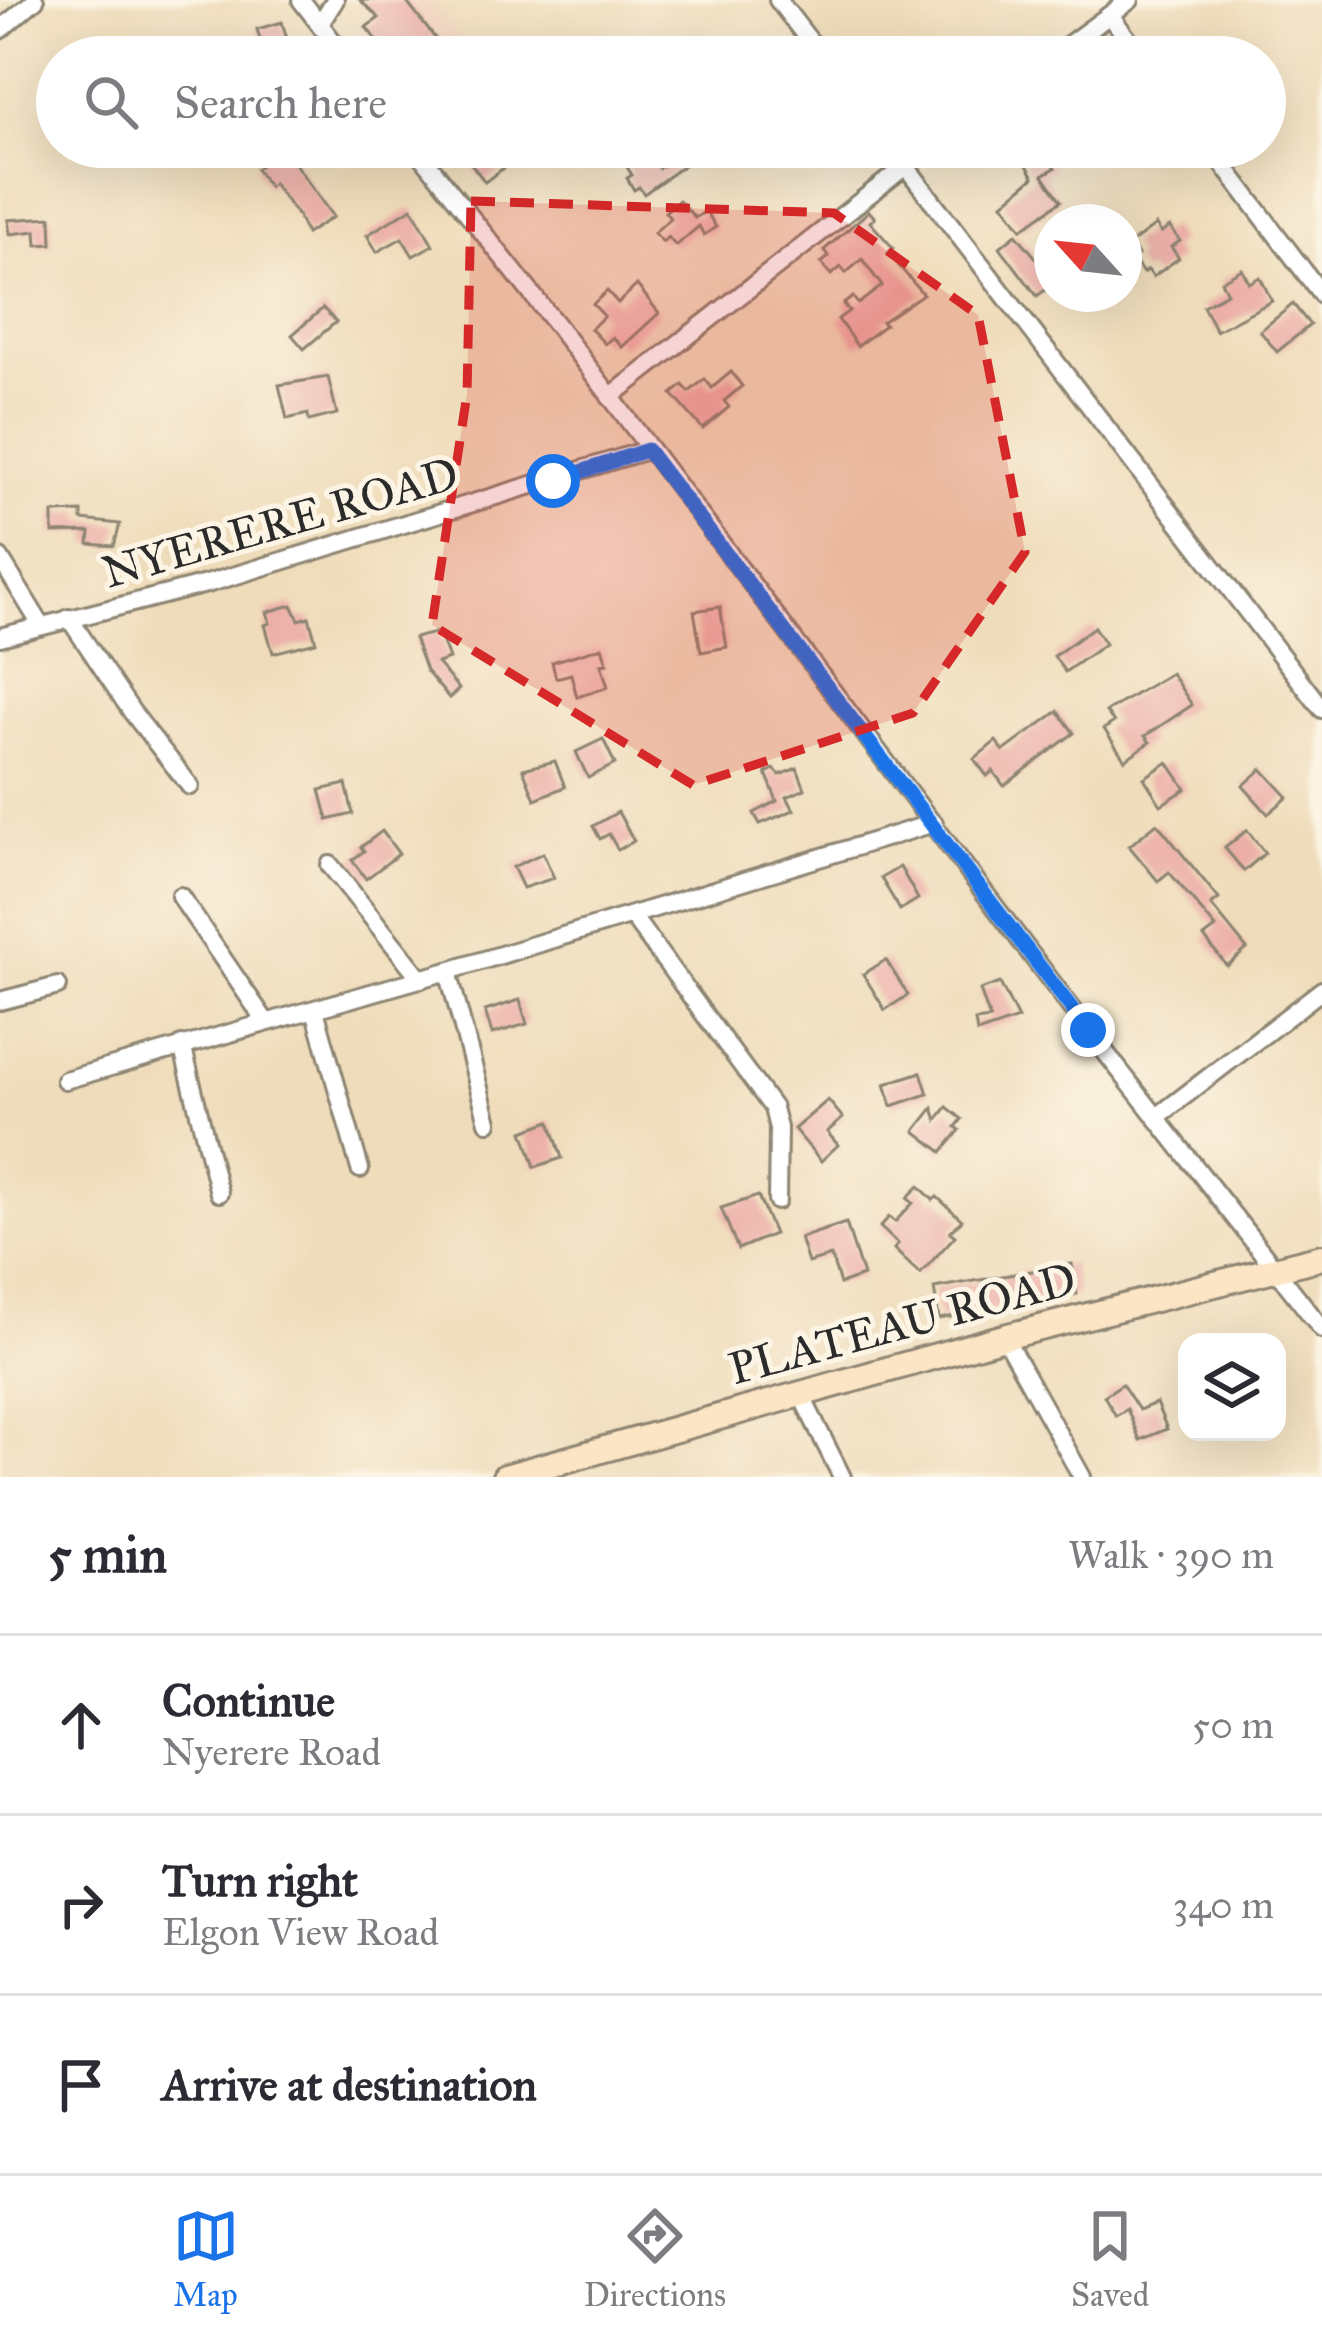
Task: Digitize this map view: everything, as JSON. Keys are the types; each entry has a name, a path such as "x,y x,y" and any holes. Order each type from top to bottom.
{"street":[{"path":"0,30 35,0"},
{"path":"301,0 329,36"},
{"path":"320,24 335,0"},
{"path":"778,0 806,36"},
{"path":"1081,36 1130,0"},
{"path":"1110,15 1126,36"},
{"path":"431,168 1322,1329"},
{"path":"610,397 900,168"},
{"path":"906,168 1322,710"},
{"path":"1226,168 1322,295"},
{"name":"NYERERE ROAD","path":"0,637 210,583 647,450"},
{"path":"0,558 41,625"},
{"path":"69,618 132,712 190,786"},
{"path":"65,1080 421,979 934,823"},
{"path":"330,866 421,979"},
{"path":"180,896 266,1022"},
{"path":"632,916 773,1108 778,1128 776,1201"},
{"path":"448,971 488,1122"},
{"path":"0,1001 58,986"},
{"path":"1157,1117 1322,990"},
{"path":"315,1010 360,1168"},
{"path":"182,1045 219,1193"},
{"name":"PLATEAU ROAD","path":"505,1477 1004,1336 1322,1256"},
{"path":"1004,1336 1082,1477"},
{"path":"800,1393 842,1477"}],"highlighted area":[{"path":"471,201 834,213 978,315 1025,552 913,713 693,785 432,625 467,394"}],"shaded area":[{"path":"388,0 429,0 459,36 354,36"}],"building":[{"path":"360,0 405,0 433,36 373,36 366,27 379,18"},
{"path":"282,22 286,36 259,36 257,29"},
{"path":"298,168 333,217 306,234 273,183 269,187 256,169"},
{"path":"474,168 503,168 485,182"},
{"path":"628,168 680,168 644,194 639,187 634,190 627,178 632,175"},
{"path":"1029,168 1055,168 1043,175 1061,201 1034,204 1034,220 1022,229 1003,203 1034,177"},
{"path":"679,200 695,218 706,211 716,227 704,235 699,226 676,246 668,237 663,242 654,233 670,218 665,212"},
{"path":"412,208 433,245 413,256 402,238 377,252 367,235"},
{"path":"869,211 875,218 870,222 893,248 888,253 923,294 857,346 838,319 849,311 843,304 853,297 858,304 882,286 862,259 846,273 841,267 831,275 821,263 829,257 824,250"},
{"path":"51,217 52,244 37,245 36,231 10,234 8,220"},
{"path":"1156,225 1161,233 1170,227 1180,241 1171,247 1179,258 1153,277 1148,270 1143,273 1142,235"},
{"path":"1016,234 1034,255 1034,292 1000,247"},
{"path":"1242,269 1249,283 1260,277 1272,301 1216,331 1203,306 1227,293 1221,281"},
{"path":"637,285 659,313 622,347 613,337 605,344 591,329 604,316 593,304 607,291 618,303"},
{"path":"1293,304 1310,325 1277,352 1260,331"},
{"path":"323,308 336,322 304,349 292,335"},
{"path":"731,372 742,386 724,401 729,407 703,429 672,394 683,385 689,392 705,379 712,388"},
{"path":"328,377 337,414 309,421 308,414 287,419 279,385"},
{"path":"82,512 82,520 120,524 114,546 89,544 90,532 53,533 53,513"},
{"path":"292,605 299,620 309,617 316,642 273,653 265,625 270,623 267,612"},
{"path":"720,607 727,647 701,652 694,611"},
{"path":"1094,627 1105,644 1065,672 1054,656"},
{"path":"439,632 449,659 437,663 459,689 449,698 426,671 414,638"},
{"path":"602,647 608,687 577,697 571,674 556,678 552,662"},
{"path":"1171,673 1192,705 1145,736 1150,742 1125,760 1104,729 1114,722 1106,712"},
{"path":"1058,711 1074,733 1004,786 993,771 987,776 974,759 996,741 1004,751"},
{"path":"603,739 615,764 588,778 576,752"},
{"path":"555,761 565,787 535,799 523,769"},
{"path":"1168,762 1186,789 1161,805 1144,778"},
{"path":"797,768 805,789 787,797 794,810 760,824 754,813 777,801 766,773 774,769 780,775"},
{"path":"1262,769 1288,797 1268,814 1243,786"},
{"path":"346,784 353,814 328,820 320,790"},
{"path":"618,812 634,841 618,850 609,834 600,839 593,826"},
{"path":"1157,823 1219,899 1211,905 1247,949 1227,966 1204,937 1216,928 1169,872 1158,881 1129,846"},
{"path":"1247,830 1265,853 1244,871 1225,848"},
{"path":"382,831 399,854 366,879 352,860"},
{"path":"543,853 554,878 523,888 513,867"},
{"path":"900,867 918,899 900,910 881,878"},
{"path":"886,960 908,995 885,1010 863,974"},
{"path":"1000,983 1018,1019 977,1033 975,1021 990,1019 980,990"},
{"path":"520,1000 527,1024 492,1034 485,1011"},
{"path":"921,1072 928,1094 892,1106 885,1084"},
{"path":"828,1100 843,1118 827,1132 838,1145 821,1161 794,1129"},
{"path":"947,1107 962,1119 956,1127 960,1130 942,1152 915,1131 933,1108 937,1120"},
{"path":"550,1121 562,1158 535,1167 523,1131"},
{"path":"919,1186 962,1220 950,1232 955,1236 920,1274 880,1227 889,1217 895,1222 913,1203 907,1198"},
{"path":"758,1196 774,1234 738,1249 721,1208"},
{"path":"846,1223 863,1276 840,1284 831,1256 808,1263 800,1238"},
{"path":"1072,1264 1077,1294 939,1319 934,1288"},
{"path":"1122,1384 1139,1410 1156,1403 1167,1429 1140,1440 1127,1409 1116,1416 1104,1396"}],"route":[{"path":"553,481 647,450 1088,1030"}]}
